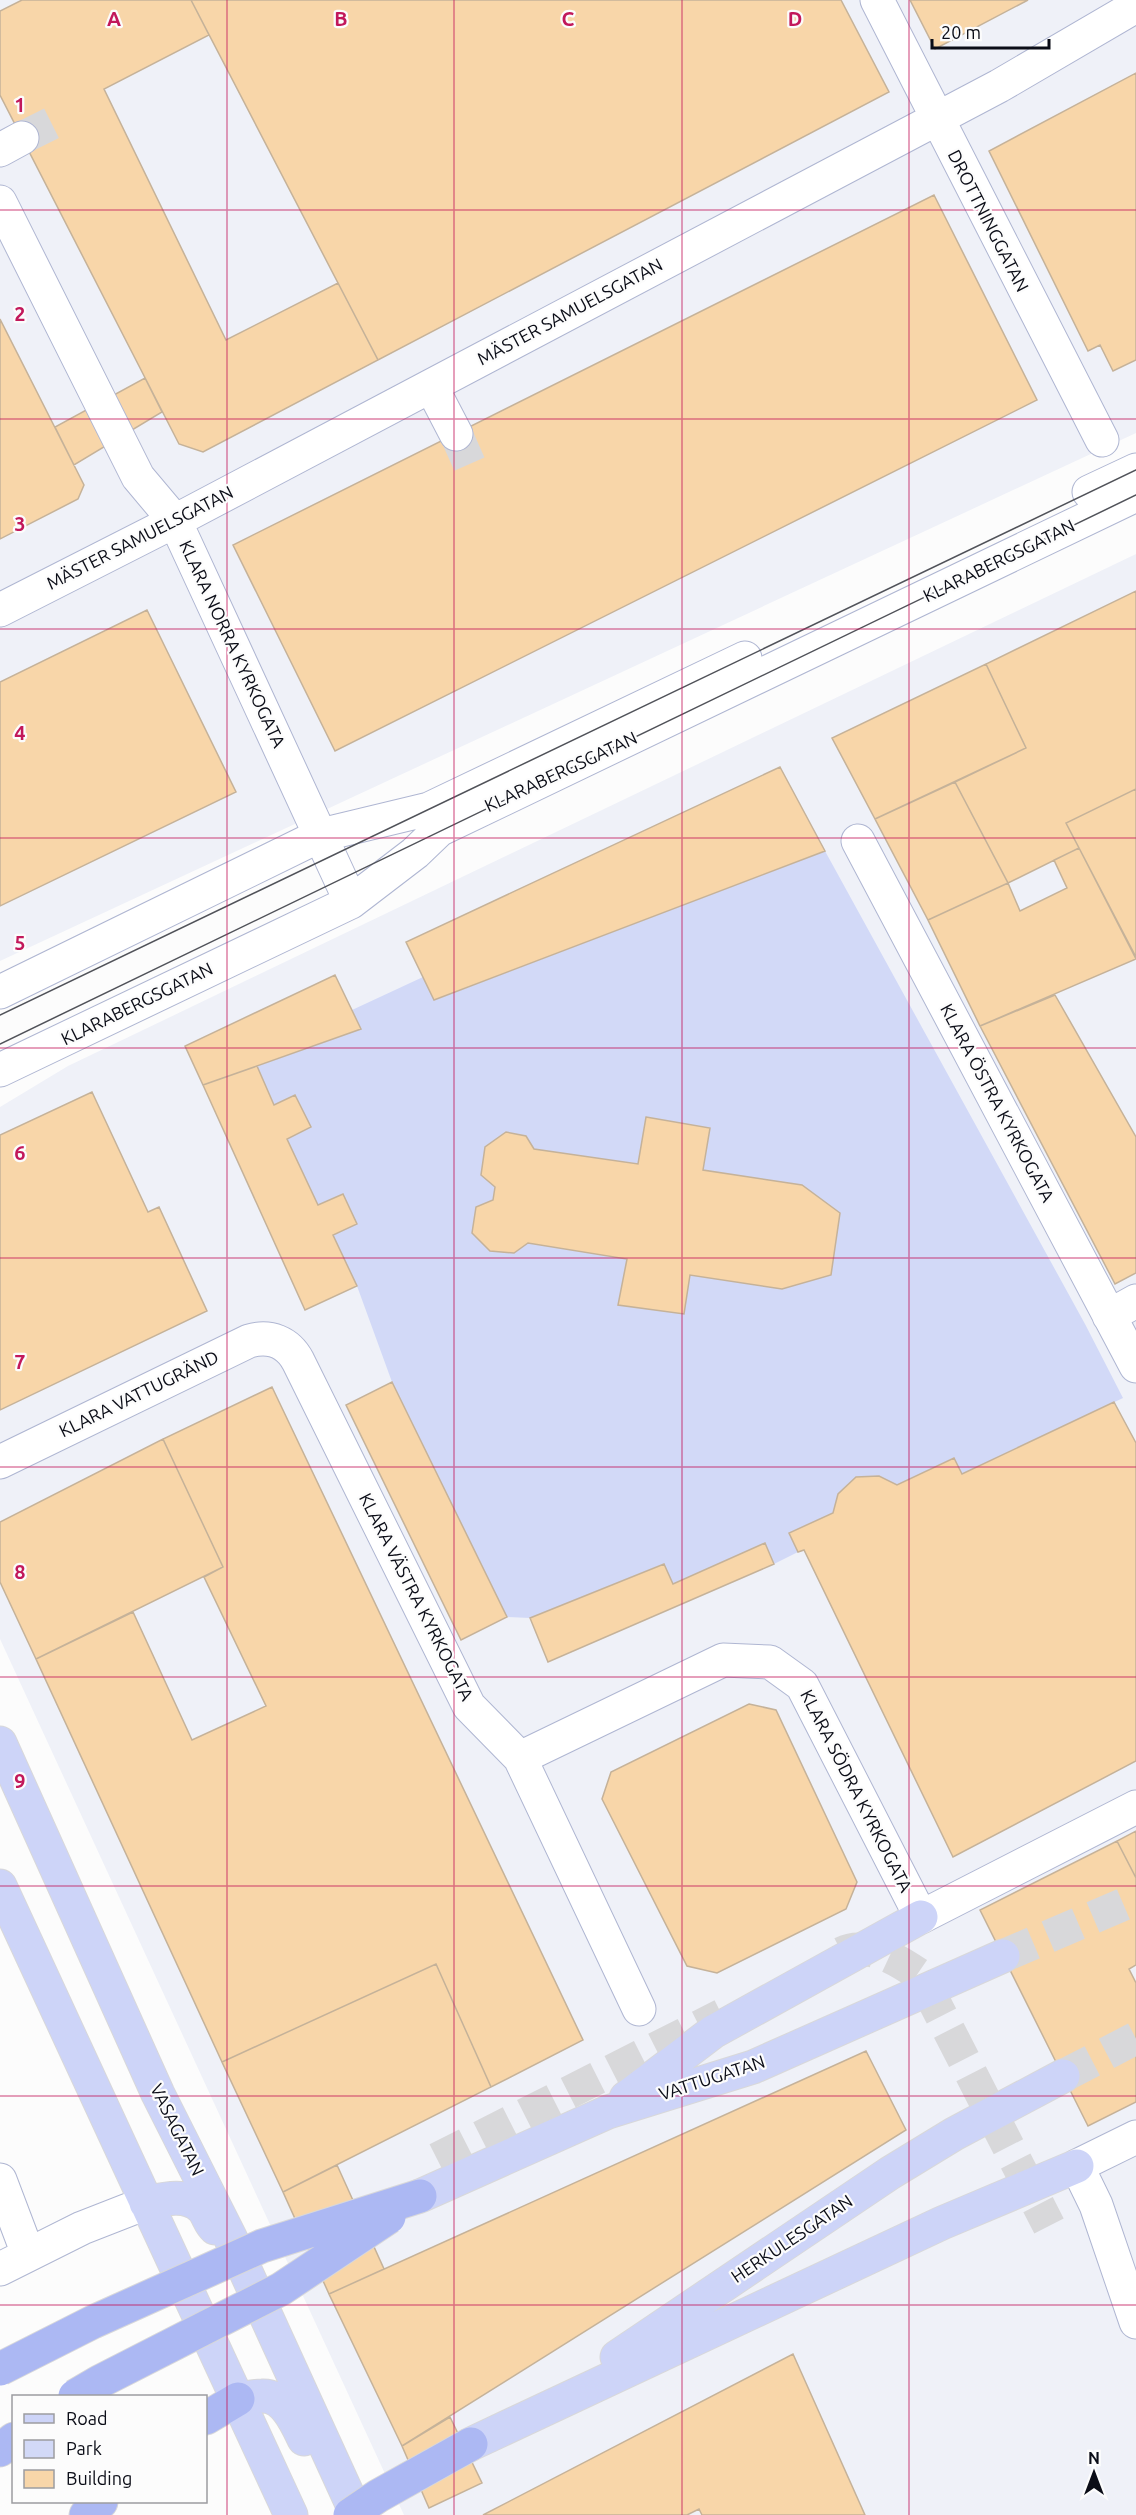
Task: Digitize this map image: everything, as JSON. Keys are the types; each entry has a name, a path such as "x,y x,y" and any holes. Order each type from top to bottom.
{"highway":[{"path":"0,2369 93,2322 262,2246 420,2196"},
{"path":"78,2395 99,2382 281,2289 420,2196"},
{"path":"207,2417 238,2399"},
{"path":"0,2450 12,2441"},
{"path":"350,2515 378,2496 471,2444"},
{"path":"86,2515 100,2503"}],"main road":[{"name":"VASAGATAN","path":"0,1743 158,2094 230,2237 357,2515"},
{"path":"0,1886 291,2515"},
{"path":"608,2112 713,2032 921,1917"},
{"name":"VATTUGATAN","path":"420,2196 608,2112 753,2067 1003,1956"},
{"name":"HERKULESGATAN","path":"531,2415 890,2173 954,2134 1062,2076"},
{"name":"HERKULESGATAN","path":"471,2444 987,2203 1077,2166"},
{"path":"146,2203 163,2199 186,2198 202,2208 212,2226 230,2237"},
{"path":"238,2399 265,2395 281,2403 294,2419 306,2443 333,2462"}],"street":[{"name":"DROTTNINGGATAN","path":"877,0 1102,440"},
{"name":"MÄSTER SAMUELSGATAN","path":"0,610 175,521 999,86 1136,6"},
{"name":"KLARA NORRA KYRKOGATA","path":"0,202 138,477 175,521 351,902"},
{"path":"431,386 456,434"},
{"name":"KLARABERGSGATAN","path":"0,992 321,835 429,809 1136,470"},
{"name":"KLARABERGSGATAN","path":"0,1070 351,902 415,853 439,830 1136,495"},
{"name":"KLARA ÖSTRA KYRKOGATA","path":"858,841 1123,1308 1136,1366"},
{"name":"KLARA VATTUGRÄND","path":"0,1462 249,1341 259,1338 281,1342"},
{"name":"KLARA VÄSTRA KYRKOGATA","path":"281,1342 289,1346 298,1361 469,1706 520,1758 639,2009"},
{"name":"KLARA SÖDRA KYRKOGATA","path":"520,1758 723,1660 770,1662 802,1685 921,1917"},
{"path":"921,1917 1136,1807"},
{"path":"1136,2137 1077,2166 1095,2205 1136,2322"},
{"path":"0,2181 28,2254"},
{"path":"0,2270 82,2228 146,2203"}],"shaded area":[{"path":"0,0 1136,0 1136,433 0,961"},
{"path":"1136,554 1136,2515 404,2515 0,1639 0,1107 68,1066"}],"green space":[{"path":"825,851 1085,1324 1123,1398 962,1474 953,1458 897,1485 879,1476 856,1477 838,1494 833,1513 789,1533 798,1552 774,1564 765,1544 673,1584 663,1564 530,1618 507,1617 392,1382 357,1286 333,1235 356,1223 343,1194 318,1205 287,1139 311,1127 295,1095 274,1105 257,1066 361,1029 352,1010 423,977 435,1000"}],"building":[{"path":"22,0 191,0 209,35 104,89 226,340 338,283 378,360 203,452 179,444 0,95 0,11"},
{"path":"191,0 841,0 889,92 378,360"},
{"path":"910,0 1028,0 935,49"},
{"path":"1136,73 1136,360 1113,371 1100,345 1088,351 989,151"},
{"path":"934,195 1037,400 335,751 233,545"},
{"path":"0,319 84,485 78,499 0,539"},
{"path":"145,378 162,412 74,465 55,427"},
{"path":"1136,591 1136,789 1066,823 1079,848 1008,883 955,782 1026,748 986,664"},
{"path":"147,610 236,792 0,906 0,682"},
{"path":"986,664 1026,748 875,819 832,738"},
{"path":"780,767 825,851 434,1000 406,942"},
{"path":"955,782 1008,883 928,920 875,819"},
{"path":"1136,789 1136,957 1066,823"},
{"path":"1079,848 1136,959 980,1026 928,920 1008,883 1020,911 1067,888 1054,860"},
{"path":"335,975 361,1029 203,1085 185,1046"},
{"path":"1055,995 1136,1137 1136,1273 1115,1284 980,1026"},
{"path":"257,1066 274,1105 295,1095 311,1127 287,1139 318,1205 343,1194 357,1224 333,1235 357,1286 305,1310 203,1085"},
{"path":"92,1092 148,1212 159,1207 207,1311 0,1410 0,1135"},
{"path":"646,1117 710,1128 703,1170 802,1185 840,1213 831,1275 782,1289 690,1275 684,1314 618,1305 627,1259 528,1243 514,1253 490,1251 472,1233 476,1207 493,1200 495,1187 481,1175 485,1147 506,1132 526,1136 534,1149 638,1164"},
{"path":"392,1382 507,1617 461,1640 346,1405"},
{"path":"272,1387 583,2040 491,2087 436,1964 222,2062 36,1659 133,1612 192,1740 266,1706 204,1577 223,1567 163,1439"},
{"path":"1114,1402 1136,1443 1136,1761 953,1857 804,1550 798,1552 789,1533 833,1513 838,1494 856,1477 879,1476 897,1485 954,1458 962,1474"},
{"path":"163,1439 223,1567 36,1659 0,1582 0,1522"},
{"path":"765,1543 774,1564 548,1662 530,1618 664,1564 673,1584"},
{"path":"749,1704 776,1710 857,1882 846,1909 717,1973 687,1966 602,1799 611,1772"},
{"path":"1136,1831 1136,1878 1117,1841"},
{"path":"1117,1841 1136,1878 1136,1965 1129,1969 1136,1983 1136,2102 1088,2126 980,1910"},
{"path":"436,1964 491,2087 283,2192 222,2062"},
{"path":"866,2051 906,2130 402,2446 329,2294"},
{"path":"337,2165 384,2269 329,2294 283,2192"},
{"path":"793,2354 865,2515 702,2515 699,2509 687,2515 483,2515"},
{"path":"450,2417 482,2483 429,2508 402,2446"}],"tunnel":[{"path":"22,138 58,120"},
{"path":"456,434 472,470"},
{"path":"1003,1956 1136,1899"},
{"path":"842,1953 862,1949 873,1951 894,1959 921,1976 1049,2226"},
{"path":"437,2159 722,2015"},
{"path":"1063,2076 1136,2038"}],"tram line":[{"path":"0,1015 1136,470"},
{"path":"0,1044 1136,495"}]}
